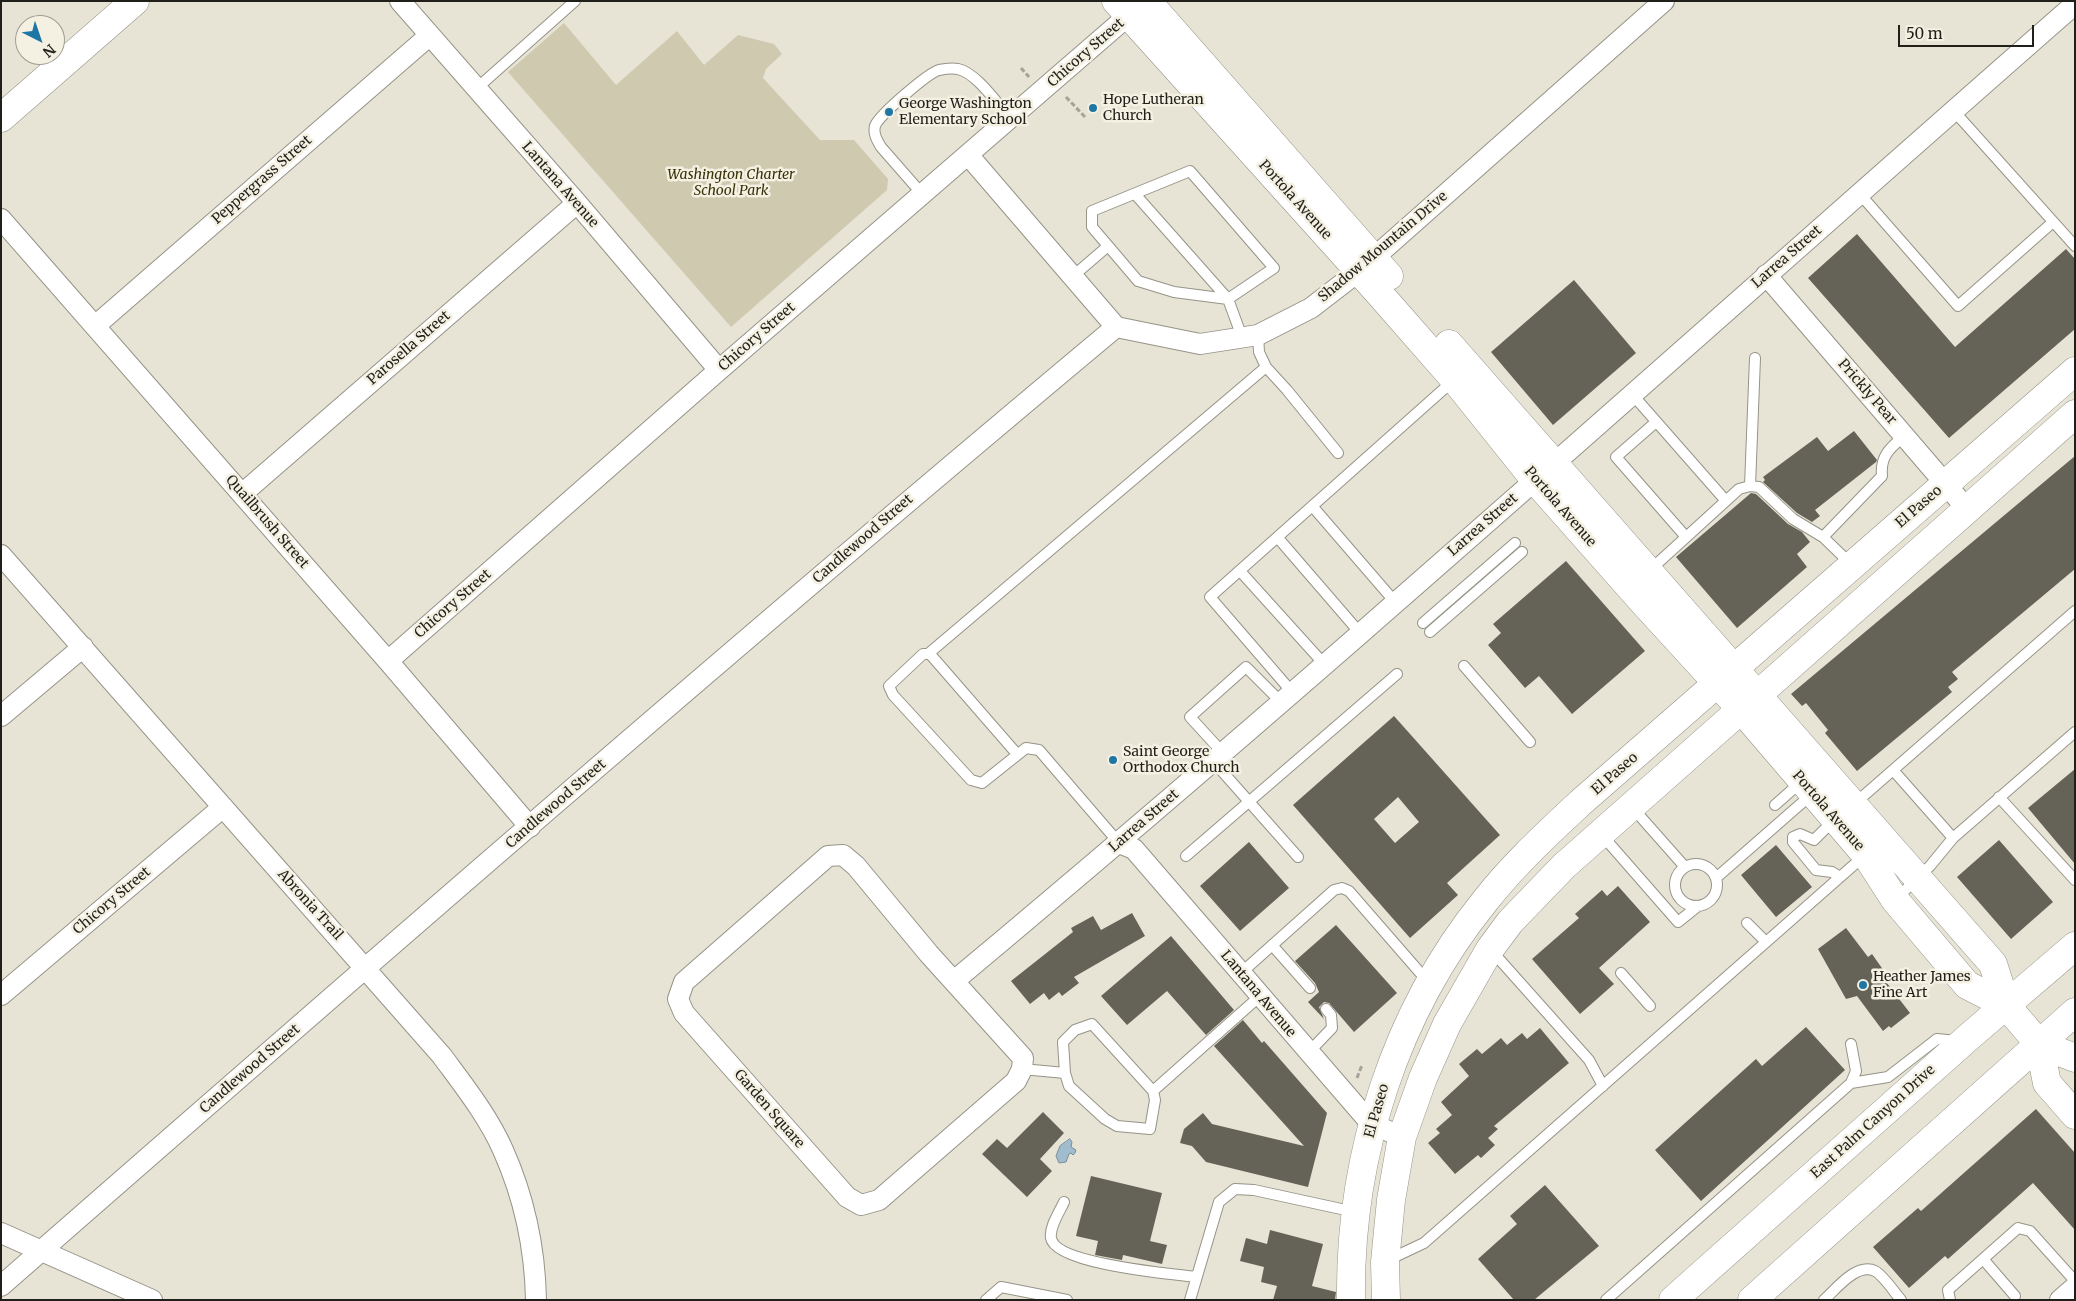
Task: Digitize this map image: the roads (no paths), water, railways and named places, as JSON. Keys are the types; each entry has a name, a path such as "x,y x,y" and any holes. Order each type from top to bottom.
{"street":[{"path":"1,118 135,1"},
{"name":"Lantana Avenue","path":"400,1 577,203 719,370"},
{"name":"Shadow Mountain Drive","path":"1116,327 1200,344 1250,336 1312,308 1366,264 1664,1"},
{"name":"Larrea Street","path":"954,981 1119,843 1287,697 2075,4"},
{"name":"Portola Avenue","path":"1130,6 1366,264 1639,582 1738,689 1834,800 1918,878 1993,964 2006,1005"},
{"name":"Chicory Street","path":"388,661 719,370 1011,119 1130,6"},
{"name":"Peppergrass Street","path":"95,326 429,36"},
{"path":"969,156 1116,327"},
{"name":"Parosella Street","path":"242,494 577,203"},
{"name":"Quailbrush Street","path":"1,219 388,661 530,827"},
{"name":"Portola Avenue","path":"1366,264 1455,380 1545,472"},
{"name":"Prickly Pear","path":"1766,275 1968,510"},
{"name":"Candlewood Street","path":"1,1286 365,968 888,517 1116,327"},
{"name":"El Paseo","path":"1386,1300 1385,1262 1391,1200 1402,1137 1423,1078 1447,1024 1490,949 1510,922 1564,866 1631,806 1853,565 2075,371"},
{"name":"El Paseo","path":"1351,1300 1356,1212 1360,1181 1372,1124 1391,1066 1409,1022 1429,983 1459,936 1508,872 1542,839 1674,722 1738,689 1793,664 2075,414"},
{"name":"Abronia Trail","path":"1,555 442,1056 469,1093 503,1150 515,1182 528,1227 536,1274 536,1300"},
{"path":"1,716 83,647"},
{"name":"Portola Avenue","path":"1834,800 1895,900 1967,985 2006,1005 2039,1044 2075,1058"},
{"name":"Chicory Street","path":"1,995 223,807"},
{"path":"1510,922 1511,909 1518,896 1542,864 1545,848 1542,839"},
{"name":"Lantana Avenue","path":"1119,843 1134,849 1308,1053 1372,1124 1402,1137"},
{"name":"Garden Square","path":"843,855 856,866 929,954 1023,1058 1022,1069 1016,1081 879,1200 861,1205 847,1197 684,1013 678,999 684,982 821,862 828,856 843,855"},
{"name":"East Palm Canyon Drive","path":"1673,1300 1950,1041 2006,1005 2075,946"},
{"path":"1752,1300 2075,1012"},
{"name":"Portola Avenue","path":"2039,1044 2047,1083 2075,1115"},
{"path":"1,1234 152,1300"},
{"path":"2060,1300 2075,1287"}],"lane":[{"path":"476,89 575,1"},
{"path":"923,195 876,139 874,133 879,118 928,76 938,70 958,69 969,74 1011,119"},
{"path":"1953,110 2075,246"},
{"path":"1190,171 1274,268 1228,299 1174,292 1138,281 1092,227 1092,211 1135,194 1190,171"},
{"path":"1135,194 1228,299 1266,367 1338,453"},
{"path":"1859,194 1958,306 2053,222"},
{"path":"1072,277 1108,246"},
{"path":"1750,486 1755,358"},
{"path":"928,654 1266,367"},
{"path":"1287,697 1210,597 1455,380"},
{"path":"1632,394 1726,501"},
{"path":"1656,422 1616,457 1686,537"},
{"path":"1823,537 1882,476 1881,466 1884,456 1904,436"},
{"path":"1639,582 1739,489 1750,486 1759,487 1793,519 1823,537 1853,565"},
{"path":"1313,507 1395,602"},
{"path":"1278,538 1360,633"},
{"path":"1423,623 1515,543"},
{"path":"1430,632 1522,552"},
{"path":"1240,571 1324,664"},
{"path":"1716,878 1834,800 1893,770 2075,611"},
{"path":"1018,754 930,654 922,654 889,686 893,695 971,780 982,783 1026,748 1039,750 1119,843"},
{"path":"1464,666 1530,742"},
{"path":"1287,697 1246,667 1190,718 1249,801 1298,857"},
{"path":"1186,856 1397,674"},
{"path":"1895,900 1930,866 1953,838 2075,732"},
{"path":"1893,770 1953,838"},
{"path":"1775,805 1792,790 1834,800"},
{"path":"1999,797 2075,880"},
{"path":"1834,800 1814,840 1800,834 1793,838 1793,842 1816,870 1832,872 1840,877"},
{"path":"1631,806 1685,867"},
{"path":"1600,834 1678,922 1698,906 1705,904 1714,895 1717,888 1716,878 1706,864 1692,864 1685,867 1677,878 1676,892 1685,902 1698,906"},
{"path":"1385,1262 1424,1243 1866,855"},
{"path":"1241,973 1334,890 1342,888 1349,891 1429,983"},
{"path":"1747,923 1766,942"},
{"path":"1272,945 1310,988"},
{"path":"1490,949 1588,1060 1603,1086"},
{"path":"1621,972 1650,1006"},
{"path":"1153,1091 1260,996"},
{"path":"1308,1053 1332,1028 1332,1015 1326,1009"},
{"path":"1092,1024 1153,1091 1154,1100 1150,1129 1117,1126 1104,1119 1069,1086 1064,1073 1063,1042 1075,1030 1092,1024"},
{"path":"1851,1083 1888,1077 1950,1041"},
{"path":"1606,1300 1851,1083 1856,1070 1852,1044"},
{"path":"1022,1069 1064,1073"},
{"path":"1190,1300 1219,1202 1235,1189 1254,1190 1356,1212"},
{"path":"1064,1202 1052,1229 1051,1238 1054,1245 1063,1252 1088,1261 1196,1277"},
{"path":"1950,1300 1948,1290 2018,1228 2030,1231 2075,1280"},
{"path":"1983,1259 2015,1296"},
{"path":"1824,1300 1855,1272 1867,1269 1876,1271 1901,1300"},
{"path":"986,1300 1001,1286 1067,1300"}],"water":[{"path":"1070,1139 1072,1142 1071,1147 1076,1150 1075,1153 1073,1155 1069,1154 1066,1162 1059,1163 1056,1156 1060,1146"}],"place":[{"name":"Hope Lutheran Church","path":"1093,108"},
{"name":"George Washington Elementary School","path":"889,112"},
{"name":"Saint George Orthodox Church","path":"1113,760"},
{"name":"Heather James Fine Art","path":"1863,985"}],"park label":[{"name":"Washington Charter School Park","path":"731,184"}]}
